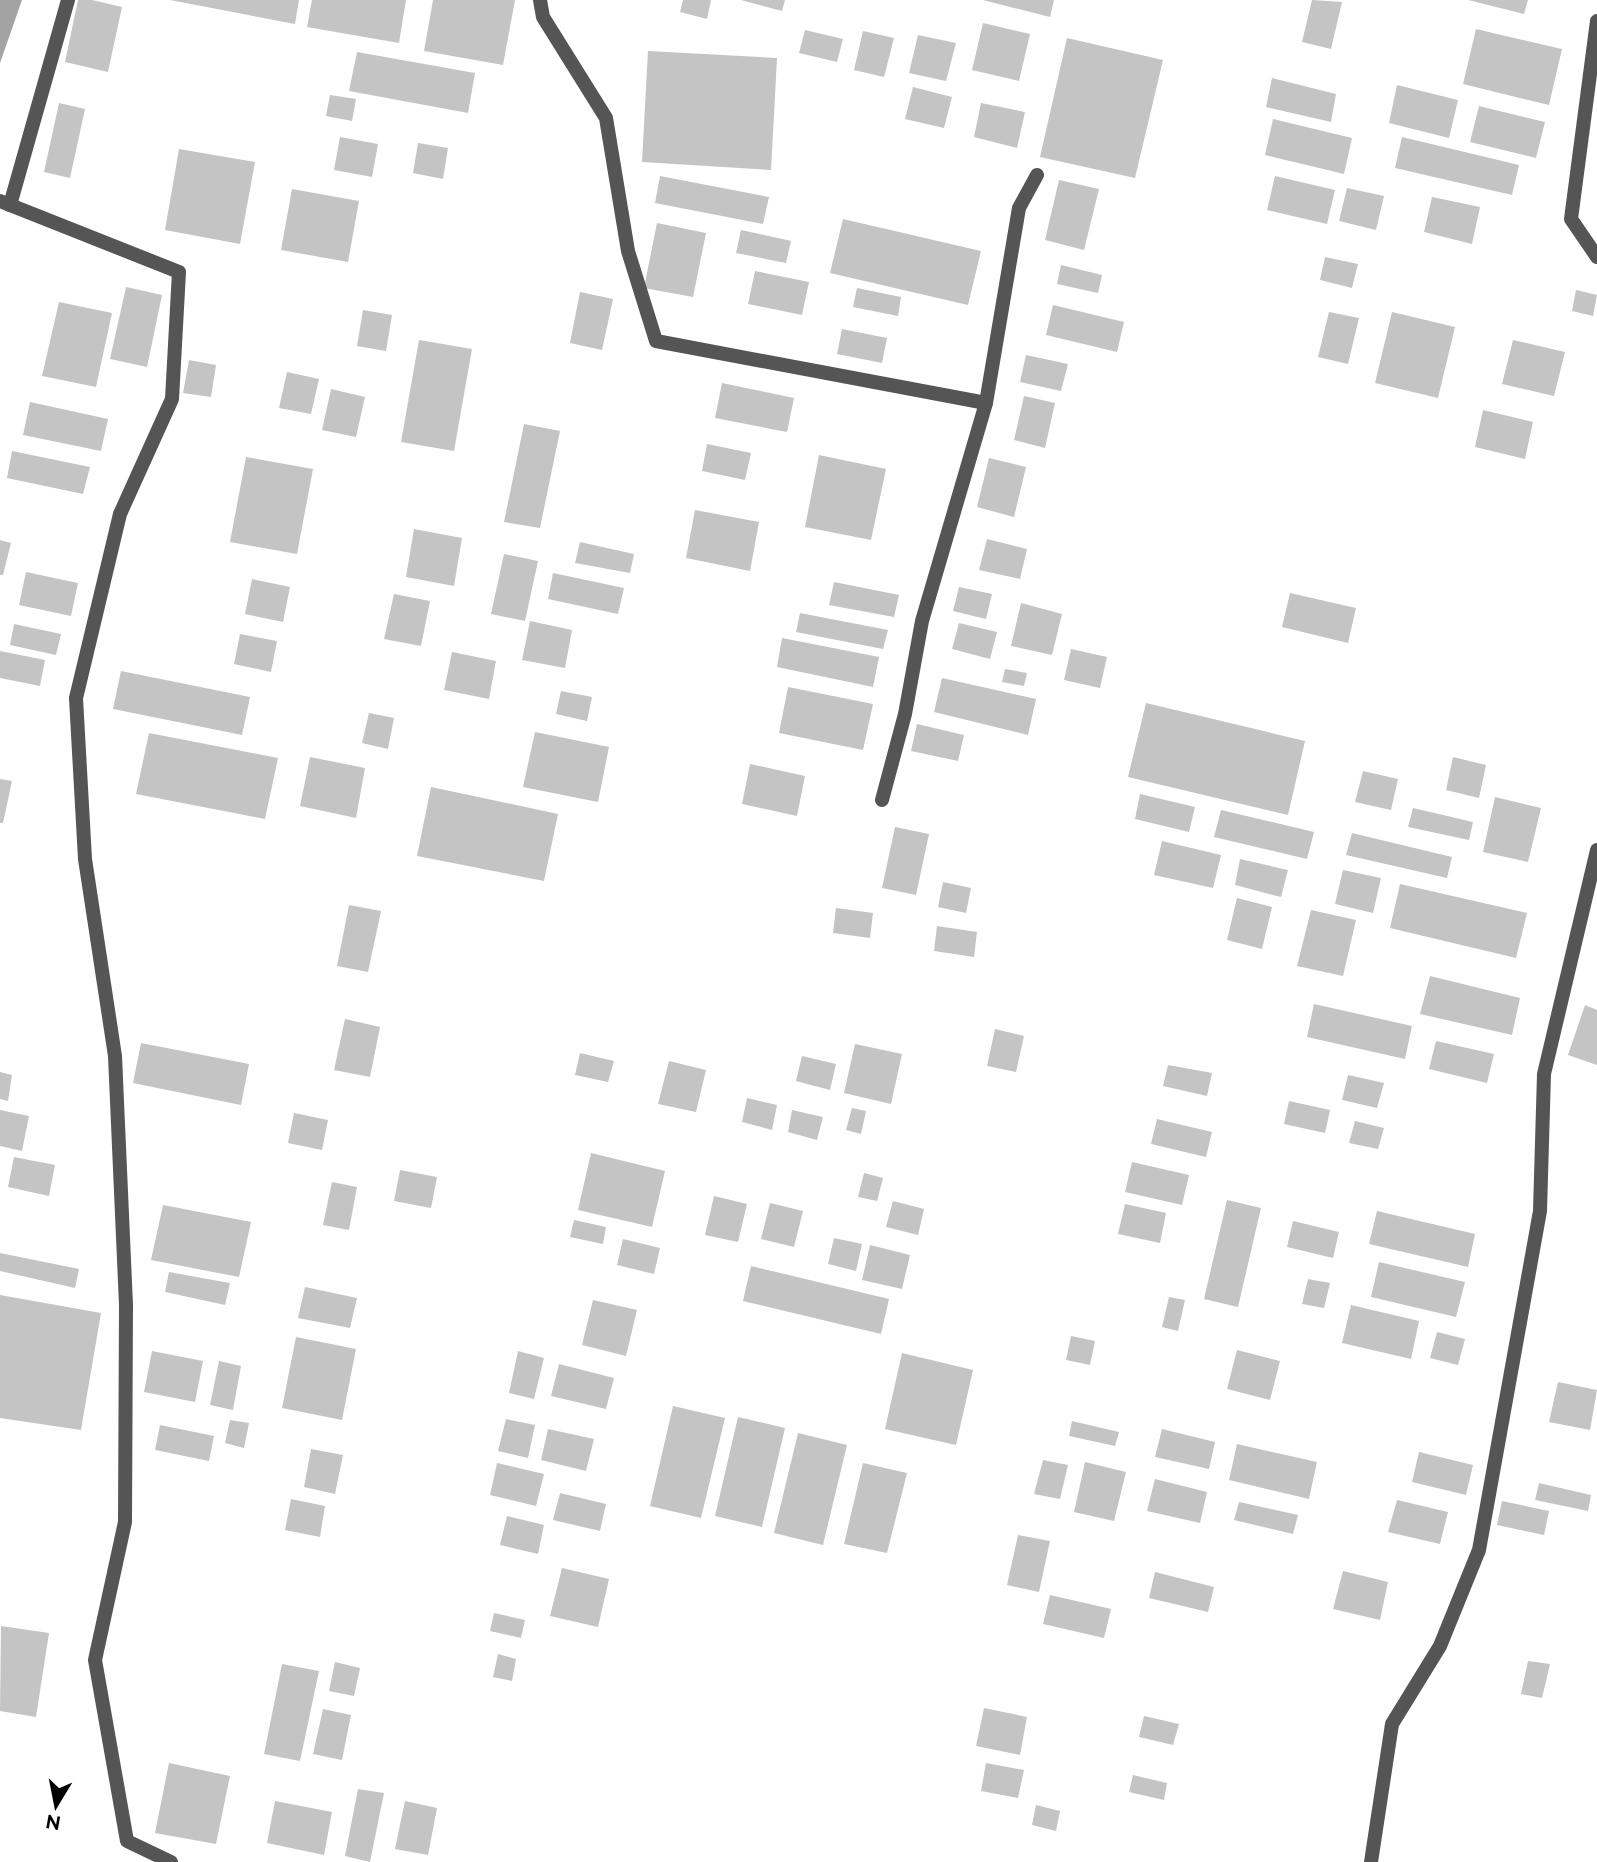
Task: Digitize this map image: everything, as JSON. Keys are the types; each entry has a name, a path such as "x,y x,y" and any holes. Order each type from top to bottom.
{"street":[{"path":"68,0 5,203 179,272 172,398 120,514 76,698 85,859 115,1056 126,1305 125,1522 95,1660 127,1841 171,1862"},
{"path":"540,0 543,17 606,118 628,251 656,341 986,403"},
{"path":"1597,22 1571,219 1597,257"},
{"path":"881,800 905,714 922,621 986,403 1019,208 1037,175"},
{"path":"1371,1862 1392,1724 1440,1646 1479,1550 1540,1211 1544,1074 1597,850"}],"shaded area":[{"path":"0,0 22,0 0,63"}],"building":[{"path":"78,0 92,0 122,7 108,72 65,62"},
{"path":"170,0 299,0 295,24"},
{"path":"312,0 406,0 399,43 307,27"},
{"path":"433,0 515,0 503,65 424,51"},
{"path":"683,0 711,0 707,19 680,12"},
{"path":"741,0 785,0 782,11"},
{"path":"983,0 1054,0 1050,17"},
{"path":"1312,0 1342,2 1331,49 1302,42"},
{"path":"1468,0 1528,0 1524,14"},
{"path":"983,23 1030,34 1019,81 972,70"},
{"path":"1476,29 1562,49 1549,105 1463,84"},
{"path":"805,30 843,39 837,62 799,53"},
{"path":"863,31 894,38 884,77 854,70"},
{"path":"918,35 956,43 946,81 909,73"},
{"path":"1067,38 1163,60 1135,178 1040,157"},
{"path":"648,51 777,58 771,170 642,162"},
{"path":"357,52 475,73 468,113 349,91"},
{"path":"1272,78 1336,94 1331,122 1266,107"},
{"path":"1397,85 1458,100 1449,138 1389,123"},
{"path":"913,87 952,97 944,128 905,119"},
{"path":"330,95 356,99 352,121 326,116"},
{"path":"59,103 85,109 70,178 44,172"},
{"path":"981,103 1025,112 1017,148 974,137"},
{"path":"1479,106 1545,122 1536,158 1470,142"},
{"path":"1273,119 1352,138 1344,174 1265,155"},
{"path":"340,137 378,144 372,177 334,170"},
{"path":"1402,137 1519,165 1512,195 1395,168"},
{"path":"418,143 448,148 443,179 413,173"},
{"path":"179,149 255,162 240,244 165,230"},
{"path":"660,176 769,197 763,224 655,203"},
{"path":"1275,176 1335,190 1327,224 1267,210"},
{"path":"1059,180 1099,189 1084,250 1045,240"},
{"path":"1347,188 1384,196 1376,230 1339,221"},
{"path":"292,189 359,201 348,262 281,250"},
{"path":"1432,197 1480,207 1472,244 1424,232"},
{"path":"843,219 981,251 968,305 830,273"},
{"path":"657,223 706,233 693,297 644,288"},
{"path":"741,230 791,241 786,263 736,253"},
{"path":"1325,257 1358,264 1352,288 1320,280"},
{"path":"1061,265 1102,275 1098,293 1057,284"},
{"path":"755,271 809,282 802,315 748,304"},
{"path":"126,287 162,295 147,367 110,359"},
{"path":"857,288 901,297 898,316 853,307"},
{"path":"1576,290 1597,295 1593,316 1572,311"},
{"path":"580,292 613,299 602,350 570,343"},
{"path":"59,302 112,313 96,387 42,376"},
{"path":"1053,305 1124,322 1117,352 1046,335"},
{"path":"363,310 392,315 386,351 357,346"},
{"path":"1329,312 1359,318 1348,364 1318,357"},
{"path":"1392,312 1455,327 1438,398 1375,383"},
{"path":"842,329 887,338 882,363 837,354"},
{"path":"419,340 472,349 454,451 401,442"},
{"path":"1513,340 1565,352 1554,396 1502,384"},
{"path":"1026,355 1068,364 1061,391 1020,382"},
{"path":"189,360 216,365 211,397 183,393"},
{"path":"287,372 319,379 311,414 279,408"},
{"path":"722,383 794,398 787,432 715,418"},
{"path":"331,389 365,397 356,437 322,430"},
{"path":"1024,396 1055,403 1045,448 1014,440"},
{"path":"30,402 108,419 101,451 23,435"},
{"path":"1483,410 1533,422 1525,459 1475,447"},
{"path":"524,424 560,431 540,528 504,522"},
{"path":"707,444 751,453 745,480 702,471"},
{"path":"12,451 90,467 83,494 7,478"},
{"path":"819,455 886,469 871,540 805,527"},
{"path":"246,457 313,469 297,554 230,542"},
{"path":"989,458 1026,467 1014,517 977,507"},
{"path":"695,510 759,522 750,571 686,558"},
{"path":"414,529 462,538 454,586 406,577"},
{"path":"987,539 1027,549 1020,579 979,570"},
{"path":"0,540 11,543 3,575 0,575"},
{"path":"580,542 634,554 630,573 575,563"},
{"path":"504,554 538,561 525,621 491,614"},
{"path":"26,572 78,583 71,616 19,605"},
{"path":"553,573 624,588 618,614 548,599"},
{"path":"252,579 290,587 283,622 245,614"},
{"path":"834,582 899,595 894,617 829,605"},
{"path":"959,587 992,594 986,619 953,611"},
{"path":"1290,593 1356,608 1348,643 1282,627"},
{"path":"394,594 430,601 421,646 384,639"},
{"path":"1021,603 1062,614 1052,655 1011,646"},
{"path":"800,613 888,630 883,649 796,632"},
{"path":"530,621 572,630 565,668 522,660"},
{"path":"959,623 997,632 990,659 952,649"},
{"path":"14,624 61,634 56,655 10,645"},
{"path":"240,634 277,641 271,672 234,664"},
{"path":"782,638 879,657 873,687 777,667"},
{"path":"1071,649 1107,657 1100,688 1064,680"},
{"path":"0,651 45,660 40,686 0,678"},
{"path":"452,652 496,661 489,699 444,690"},
{"path":"1005,669 1027,673 1024,686 1002,682"},
{"path":"121,671 250,697 242,735 113,709"},
{"path":"942,678 1036,699 1028,735 934,712"},
{"path":"788,687 873,704 863,750 779,733"},
{"path":"561,691 592,697 587,721 556,714"},
{"path":"1146,703 1305,741 1288,815 1128,777"},
{"path":"369,713 394,718 388,749 362,743"},
{"path":"917,724 964,735 958,761 911,751"},
{"path":"535,732 609,747 598,802 523,787"},
{"path":"149,733 278,758 265,819 136,794"},
{"path":"310,757 365,768 356,818 300,806"},
{"path":"1453,757 1486,765 1479,798 1446,790"},
{"path":"750,764 805,776 797,816 742,804"},
{"path":"1363,771 1398,779 1391,810 1355,802"},
{"path":"0,779 12,781 3,823 0,823"},
{"path":"431,787 558,814 544,881 417,856"},
{"path":"1140,794 1195,807 1189,832 1135,819"},
{"path":"1495,797 1541,808 1528,862 1483,852"},
{"path":"1413,808 1473,822 1469,840 1408,827"},
{"path":"1221,810 1314,832 1307,859 1214,837"},
{"path":"895,827 929,834 916,895 882,888"},
{"path":"1352,833 1452,857 1447,878 1346,855"},
{"path":"1162,841 1221,855 1213,888 1154,875"},
{"path":"1240,859 1288,870 1281,897 1235,885"},
{"path":"1343,870 1381,878 1373,913 1335,904"},
{"path":"943,882 971,888 966,913 938,907"},
{"path":"1400,884 1527,913 1516,958 1390,928"},
{"path":"1237,898 1272,907 1262,949 1227,940"},
{"path":"349,905 381,911 368,972 337,966"},
{"path":"836,908 873,913 870,938 833,933"},
{"path":"1311,910 1356,920 1343,976 1297,966"},
{"path":"937,926 977,932 974,957 934,951"},
{"path":"1430,976 1520,998 1512,1035 1420,1014"},
{"path":"1314,1004 1412,1026 1405,1059 1307,1037"},
{"path":"1585,1005 1597,1010 1597,1065 1568,1055"},
{"path":"345,1019 380,1027 370,1077 334,1070"},
{"path":"995,1029 1024,1036 1016,1072 987,1066"},
{"path":"1436,1041 1494,1054 1487,1083 1429,1069"},
{"path":"141,1043 249,1064 241,1105 133,1083"},
{"path":"855,1044 902,1054 891,1104 844,1093"},
{"path":"580,1053 614,1061 608,1082 575,1075"},
{"path":"802,1056 836,1064 830,1090 796,1081"},
{"path":"669,1061 706,1070 696,1112 658,1104"},
{"path":"1168,1065 1212,1073 1207,1096 1163,1086"},
{"path":"0,1072 12,1075 8,1101 0,1099"},
{"path":"1348,1075 1384,1083 1377,1108 1342,1100"},
{"path":"747,1098 777,1105 772,1130 742,1122"},
{"path":"1289,1101 1330,1110 1325,1133 1284,1124"},
{"path":"852,1108 866,1111 861,1134 846,1130"},
{"path":"0,1110 29,1116 22,1151 0,1146"},
{"path":"792,1110 823,1117 817,1140 788,1132"},
{"path":"294,1113 328,1120 322,1150 288,1143"},
{"path":"1157,1119 1212,1132 1206,1157 1151,1144"},
{"path":"1355,1121 1384,1128 1378,1149 1349,1143"},
{"path":"591,1153 665,1171 652,1227 578,1210"},
{"path":"14,1157 55,1165 49,1196 8,1187"},
{"path":"1132,1162 1189,1175 1182,1205 1125,1192"},
{"path":"400,1170 437,1177 431,1208 394,1201"},
{"path":"864,1173 883,1178 877,1201 858,1197"},
{"path":"332,1182 357,1187 349,1230 323,1225"},
{"path":"714,1196 747,1204 738,1242 705,1235"},
{"path":"1227,1200 1261,1208 1238,1307 1204,1299"},
{"path":"893,1201 924,1209 918,1235 886,1227"},
{"path":"770,1203 803,1211 794,1247 761,1239"},
{"path":"1125,1204 1166,1213 1160,1243 1118,1234"},
{"path":"163,1205 251,1222 239,1277 151,1260"},
{"path":"1377,1211 1475,1234 1468,1267 1369,1244"},
{"path":"574,1220 606,1227 603,1244 570,1237"},
{"path":"1293,1221 1339,1232 1333,1258 1287,1247"},
{"path":"834,1238 862,1244 856,1271 828,1264"},
{"path":"623,1239 660,1248 654,1274 617,1265"},
{"path":"870,1245 910,1255 902,1289 862,1280"},
{"path":"0,1253 79,1269 75,1288 0,1271"},
{"path":"1379,1262 1465,1282 1456,1317 1371,1297"},
{"path":"751,1266 889,1299 881,1334 743,1301"},
{"path":"169,1272 230,1283 225,1305 165,1292"},
{"path":"1308,1279 1330,1283 1324,1308 1302,1304"},
{"path":"305,1287 357,1298 350,1328 298,1318"},
{"path":"0,1295 101,1313 81,1430 0,1418"},
{"path":"1169,1297 1185,1300 1178,1331 1162,1327"},
{"path":"593,1300 637,1310 626,1356 582,1345"},
{"path":"1351,1305 1419,1321 1411,1359 1342,1343"},
{"path":"1437,1332 1465,1339 1458,1365 1430,1358"},
{"path":"1071,1336 1095,1341 1090,1365 1066,1360"},
{"path":"296,1337 356,1349 342,1420 282,1408"},
{"path":"1237,1350 1280,1361 1270,1400 1227,1389"},
{"path":"152,1351 203,1361 195,1402 144,1392"},
{"path":"518,1351 544,1358 534,1399 509,1393"},
{"path":"902,1353 973,1370 956,1445 885,1429"},
{"path":"219,1361 241,1366 233,1410 210,1405"},
{"path":"559,1364 614,1378 606,1409 551,1396"},
{"path":"1558,1382 1597,1390 1590,1430 1549,1422"},
{"path":"673,1406 725,1418 701,1518 650,1506"},
{"path":"738,1417 785,1428 762,1527 715,1516"},
{"path":"506,1419 535,1425 528,1458 498,1451"},
{"path":"230,1420 249,1423 244,1448 225,1443"},
{"path":"1072,1421 1119,1432 1115,1446 1069,1436"},
{"path":"160,1425 214,1436 209,1461 155,1450"},
{"path":"548,1429 594,1439 586,1471 541,1460"},
{"path":"1162,1429 1215,1442 1209,1469 1155,1457"},
{"path":"798,1433 847,1445 823,1545 774,1533"},
{"path":"1237,1444 1317,1462 1309,1499 1229,1480"},
{"path":"311,1449 343,1455 335,1494 304,1487"},
{"path":"1419,1452 1473,1465 1466,1495 1412,1482"},
{"path":"1043,1460 1068,1465 1060,1499 1034,1494"},
{"path":"1085,1462 1126,1472 1114,1521 1074,1512"},
{"path":"497,1463 544,1474 536,1506 490,1495"},
{"path":"863,1463 907,1473 887,1553 844,1544"},
{"path":"1155,1479 1207,1492 1200,1523 1147,1511"},
{"path":"1539,1483 1591,1495 1588,1511 1535,1500"},
{"path":"560,1493 606,1504 600,1531 553,1520"},
{"path":"291,1499 325,1506 320,1537 285,1530"},
{"path":"1397,1500 1448,1512 1440,1544 1388,1532"},
{"path":"1502,1501 1549,1511 1544,1535 1497,1525"},
{"path":"1239,1502 1298,1515 1293,1534 1234,1520"},
{"path":"507,1516 544,1525 538,1554 500,1545"},
{"path":"1018,1535 1050,1541 1039,1592 1007,1585"},
{"path":"562,1568 609,1579 598,1627 550,1616"},
{"path":"1343,1571 1388,1582 1380,1620 1333,1609"},
{"path":"1155,1572 1214,1587 1208,1612 1149,1598"},
{"path":"1050,1595 1111,1609 1104,1638 1043,1624"},
{"path":"494,1613 525,1620 521,1638 490,1631"},
{"path":"1,1626 49,1633 36,1717 0,1711"},
{"path":"498,1654 516,1659 512,1681 493,1677"},
{"path":"1528,1661 1550,1664 1542,1698 1521,1694"},
{"path":"335,1662 360,1668 354,1696 329,1691"},
{"path":"282,1664 319,1671 300,1761 264,1754"},
{"path":"984,1708 1027,1717 1020,1755 976,1746"},
{"path":"323,1709 351,1715 342,1760 313,1754"},
{"path":"1144,1716 1179,1724 1173,1745 1139,1737"},
{"path":"169,1763 230,1776 216,1844 155,1833"},
{"path":"986,1763 1024,1770 1018,1798 981,1791"},
{"path":"1133,1775 1167,1783 1164,1800 1129,1792"},
{"path":"358,1789 384,1793 370,1862 345,1856"},
{"path":"275,1801 332,1812 324,1855 267,1843"},
{"path":"405,1801 437,1808 428,1855 395,1849"},
{"path":"1036,1805 1060,1811 1056,1831 1032,1825"}]}
